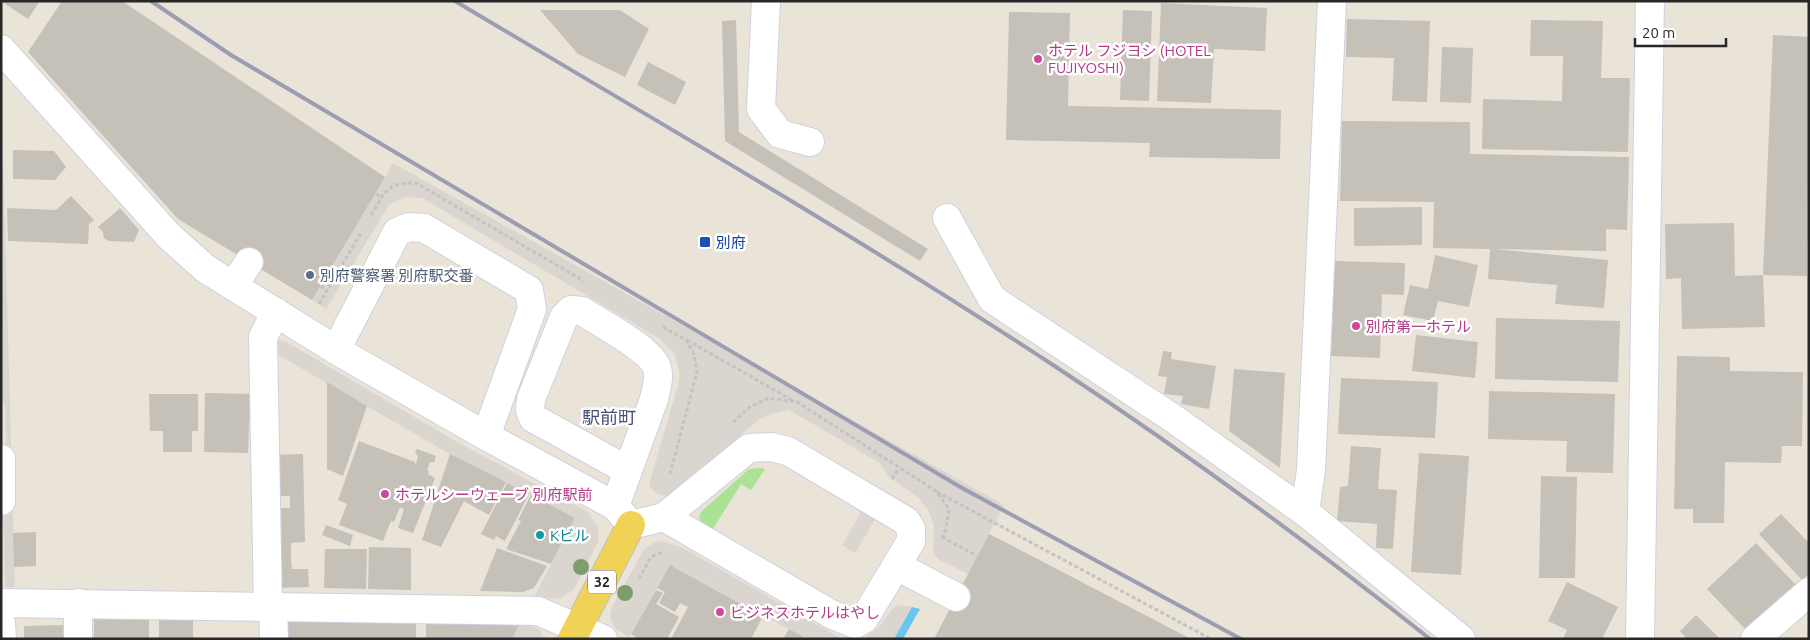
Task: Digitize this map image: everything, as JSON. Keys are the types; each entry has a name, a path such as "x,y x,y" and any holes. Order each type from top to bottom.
{"main road":[{"name":"32","path":"575,634 623,515"}],"street":[{"path":"766,1 761,109 780,134 810,142"},
{"path":"1305,512 1312,470 1332,1"},
{"path":"1640,639 1650,1"},
{"path":"1,50 169,236 206,269 336,350 623,515 664,517 831,614 855,624 864,620 911,541 911,529 906,521 788,451 771,447 749,448 664,517"},
{"path":"947,218 992,299 1174,419 1305,512 1461,639"},
{"path":"336,350 397,232 409,227 424,228 529,290 532,299 532,309 486,436"},
{"path":"233,286 248,262"},
{"path":"623,515 627,470 656,391 658,383 656,367 649,355 582,311 571,310 564,317 531,399 530,410 533,418 627,470"},
{"path":"274,639 271,607 263,337 276,312"},
{"path":"1,459 1,500"},
{"path":"897,566 956,597"},
{"path":"1755,639 1809,592"},
{"path":"1,602 538,611 575,634 603,639"},
{"path":"78,603 78,639"},
{"path":"1,623 2,639"}],"path":[{"path":"376,194 382,197"},
{"path":"321,286 327,291"},
{"path":"686,340 797,402"},
{"path":"892,479 900,468"},
{"path":"936,491 1211,639"},
{"path":"942,536 978,556"},
{"path":"638,581 651,557 661,551"}],"green space":[{"path":"749,469 765,469 751,490 741,484 713,529 701,523 699,517 701,512"}],"shaded area":[{"path":"1,81 15,587 5,587 3,512 8,500 5,406 1,397"},
{"path":"393,163 1004,505 968,574 938,559 933,553 934,526 929,511 919,498 889,477 880,463 789,410 771,414 758,420 679,489 667,496 659,495 650,487 650,481 678,385 680,374 674,353 660,339 422,198 404,197 389,205 326,309 312,300"},
{"path":"274,340 285,341 459,443 588,512 598,528 598,542 574,589 560,599 534,597 575,518 450,454 266,348"},
{"path":"858,508 876,518 855,553 842,545 860,514"},
{"path":"662,541 683,548 842,639 807,639 670,565 629,637 617,630 612,623 610,616 612,607 644,549 653,543"},
{"path":"902,605 912,607 894,639 864,639 879,627 894,607"},
{"path":"521,620 541,631 544,639 512,639"}],"water":[{"path":"912,607 920,609 903,639 894,639"}],"building":[{"path":"1,1 40,1 28,19"},
{"path":"62,1 122,1 385,177 312,300 178,219 28,52"},
{"path":"1161,3 1267,8 1265,51 1214,49 1211,103 1157,101"},
{"path":"540,10 620,10 649,29 625,77 578,54"},
{"path":"1123,10 1152,11 1149,101 1120,100"},
{"name":"ホテル フジヨシ (HOTEL FUJIYOSHI)","path":"1009,12 1070,13 1068,106 1281,110 1280,159 1149,157 1150,143 1006,140"},
{"path":"1347,19 1430,21 1427,102 1392,101 1394,58 1346,57"},
{"path":"736,20 739,132 928,249 920,261 725,141 722,21"},
{"path":"1531,20 1603,21 1601,78 1630,78 1628,152 1482,149 1483,99 1562,101 1563,56 1530,56"},
{"path":"1773,35 1809,37 1807,276 1763,275"},
{"path":"1442,47 1473,48 1471,103 1440,102"},
{"path":"648,62 686,82 675,105 637,85"},
{"path":"1342,121 1470,122 1470,154 1629,157 1627,230 1606,229 1606,251 1494,249 1608,260 1604,308 1555,304 1557,285 1488,279 1490,249 1433,248 1434,202 1340,201"},
{"path":"13,150 54,151 66,167 55,180 13,179"},
{"path":"71,196 94,220 89,224 88,244 8,241 7,208 56,210"},
{"path":"1422,207 1422,245 1354,246 1354,208"},
{"path":"120,208 139,230 134,242 109,241 104,238 103,232 98,227"},
{"path":"1734,223 1735,276 1763,275 1765,327 1682,329 1681,278 1666,279 1665,224"},
{"path":"1435,255 1478,265 1469,307 1438,301 1433,321 1403,315 1410,285 1428,289"},
{"name":"別府第一ホテル","path":"1334,261 1405,263 1404,295 1382,294 1380,358 1331,356"},
{"path":"1496,318 1620,321 1618,382 1495,379"},
{"path":"1416,335 1478,342 1475,378 1412,371"},
{"path":"1163,351 1172,352 1171,359 1216,366 1209,409 1181,404 1183,396 1164,394 1167,377 1158,376"},
{"path":"1677,356 1730,357 1730,371 1803,372 1802,446 1782,446 1781,463 1725,462 1724,523 1693,523 1693,509 1674,509"},
{"path":"1234,369 1285,373 1280,468 1229,431"},
{"path":"1341,378 1438,382 1435,438 1338,434"},
{"path":"327,382 367,406 343,476 327,469"},
{"path":"1489,391 1615,394 1613,473 1566,472 1567,441 1488,439"},
{"path":"205,393 259,394 258,421 249,421 248,453 204,452"},
{"path":"149,394 198,394 198,431 192,431 192,452 163,452 163,431 150,431"},
{"name":"ホテルシーウェーブ 別府駅前","path":"359,441 415,462 415,466 418,457 415,451 417,449 436,456 434,462 430,462 427,471 429,471 428,474 435,478 413,533 398,528 404,509 400,507 394,522 391,521 383,541 339,525 347,504 338,500"},
{"path":"1351,446 1381,448 1378,489 1397,490 1393,549 1376,548 1377,524 1337,521 1340,487 1348,486"},
{"path":"1419,453 1469,456 1461,575 1411,572"},
{"path":"303,454 305,542 291,543 291,559 292,569 308,569 309,587 275,588 273,508 290,508 290,496 272,496 272,455"},
{"path":"450,454 506,482 489,515 464,501 441,547 422,540"},
{"path":"1541,476 1577,477 1575,578 1539,578"},
{"path":"507,483 529,494 505,541 496,536 494,540 481,534"},
{"name":"Kビル","path":"531,495 575,518 551,564 506,549 521,521 518,520"},
{"path":"1781,514 1809,543 1809,574 1802,580 1759,534"},
{"path":"326,525 353,535 350,546 322,535"},
{"path":"36,532 36,566 14,567 13,533"},
{"path":"989,534 1007,543 1191,639 934,639"},
{"path":"1756,543 1796,585 1747,631 1707,589"},
{"path":"369,547 411,548 411,590 368,589"},
{"path":"497,548 547,566 534,588 523,592 480,591"},
{"path":"325,549 367,549 366,589 324,588"},
{"name":"ビジネスホテルはやし","path":"670,565 763,616 751,639 671,639 688,607 680,603 675,612 659,603 665,592 657,588"},
{"path":"1567,582 1618,607 1602,639 1563,639 1567,630 1548,621"},
{"path":"656,590 663,593 656,604 679,617 667,639 639,639 631,634"},
{"path":"1696,615 1720,639 1687,639 1680,631"},
{"path":"159,617 193,617 193,639 159,639"},
{"path":"94,619 149,620 149,639 94,639"},
{"path":"281,620 416,621 416,639 281,639"},
{"path":"426,624 519,625 512,639 426,639"},
{"path":"65,625 65,639 24,639 24,626"},
{"path":"789,629 804,637 802,639 783,639"}],"railway":[{"path":"151,1 231,55 962,488 1241,639"},
{"path":"455,1 833,226 1056,367 1246,499 1430,639"}],"place":[{"name":"ホテル フジヨシ (HOTEL FUJIYOSHI)","path":"1038,59"},
{"name":"別府","path":"705,242"},
{"name":"別府警察署 別府駅交番","path":"310,275"},
{"name":"別府第一ホテル","path":"1356,326"},
{"name":"ホテルシーウェーブ 別府駅前","path":"385,494"},
{"name":"Kビル","path":"540,535"},
{"name":"ビジネスホテルはやし","path":"720,612"}],"district":[{"name":"駅前町","path":"609,417"}]}
